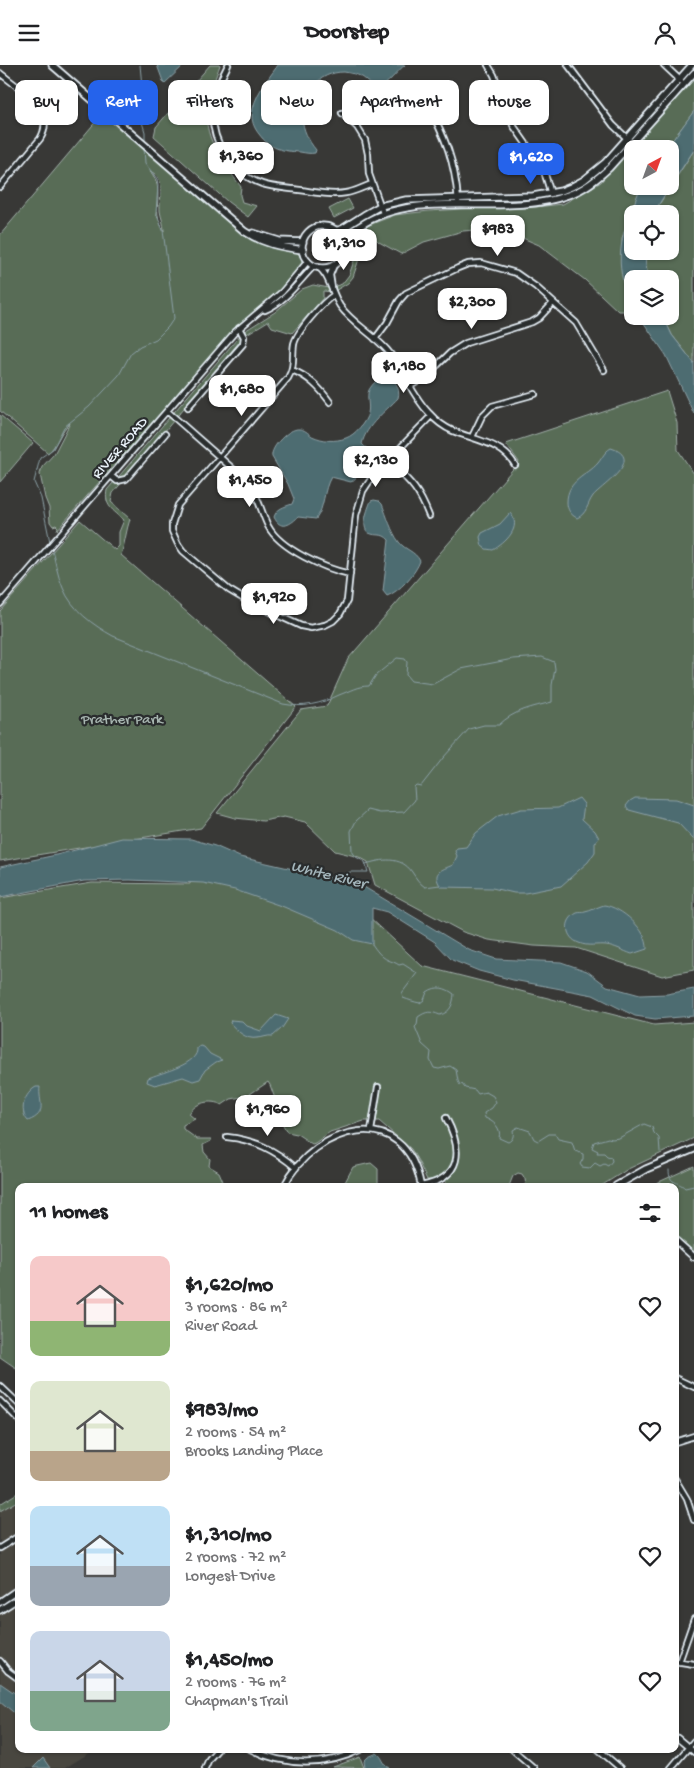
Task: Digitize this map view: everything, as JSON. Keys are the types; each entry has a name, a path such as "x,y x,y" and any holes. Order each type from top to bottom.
{"main road":[{"path":"52,65 252,236 265,243 303,250"},
{"path":"682,82 692,65"},
{"path":"630,140 682,82 694,73"},
{"path":"335,231 342,229 380,206 406,200 568,196 593,182 609,168 624,148"},
{"path":"343,241 346,236 359,226 383,213 404,208 532,203 551,197"},
{"path":"238,225 266,238 287,242 303,242"},
{"path":"324,227 335,231 343,241 344,249 342,256 334,265 326,268 316,267 308,261 303,250 303,242 307,235 316,228 324,227"},
{"path":"623,1183 646,1169 694,1149"},
{"path":"679,1244 694,1257"},
{"path":"0,1602 15,1592"},
{"path":"0,1611 15,1601"}],"street":[{"path":"228,65 216,94 213,121 220,147 239,171 249,178 267,185 329,193 346,193 372,184"},
{"path":"488,65 494,75 513,125 543,167 551,197"},
{"path":"568,65 613,125 630,140"},
{"path":"664,65 682,82"},
{"path":"0,73 35,102 44,115 45,125 42,136 0,187"},
{"path":"355,125 364,139 368,154 369,174 383,213"},
{"path":"438,125 446,140 456,178 458,205"},
{"name":"RIVER ROAD","path":"0,604 238,328 285,290 308,261"},
{"path":"375,339 406,293 468,264 481,263 516,273 523,277 576,323 604,371"},
{"path":"334,265 330,275 332,289 346,314 375,339 392,357 431,416 453,431 492,445 511,459 515,465"},
{"path":"316,267 325,272 328,284 332,289"},
{"name":"RIVER ROAD","path":"261,311 276,305 316,267"},
{"path":"334,295 327,300 296,337 292,370 288,378 183,499 176,511 172,531 183,551 237,596 306,628 325,625 340,614 347,601 356,515 360,498 367,484 431,416"},
{"path":"410,386 424,379 442,358 457,347 476,339 532,322 539,318 553,303"},
{"path":"188,407 242,344 244,337 238,328"},
{"path":"292,370 316,385 330,402"},
{"path":"472,437 482,416 492,406 535,394"},
{"path":"167,411 252,487 267,525 277,537 312,561 333,570 350,574"},
{"path":"110,475 119,481 126,479 165,433"},
{"path":"388,461 415,487 429,516"},
{"path":"371,1131 378,1087"},
{"path":"434,1183 442,1179 449,1172 454,1163 457,1148 446,1118"},
{"path":"286,1183 296,1168 332,1138 351,1131 371,1131 391,1138 407,1151 415,1164 420,1183"},
{"path":"227,1137 244,1139 263,1146 277,1153 296,1168"},
{"path":"679,1380 694,1387"},
{"path":"0,1386 15,1400"},
{"path":"0,1401 15,1416"},
{"path":"679,1441 694,1435"},
{"path":"679,1486 687,1499 694,1520"},
{"path":"0,1549 15,1539"},
{"path":"679,1656 694,1619"},
{"path":"0,1661 15,1676"},
{"path":"679,1661 694,1664"},
{"path":"679,1739 694,1752"},
{"path":"671,1768 694,1741"},
{"path":"205,1768 214,1753"},
{"path":"260,1753 276,1759 310,1763 339,1758 352,1753"},
{"path":"517,1753 534,1768"},
{"path":"603,1753 620,1768"}],"shaded area":[{"path":"15,1498 15,1591 0,1600 0,1507"},
{"path":"15,1604 15,1753 89,1753 65,1768 0,1768 0,1614"}],"green space":[{"path":"210,65 220,65 215,80 197,80"},
{"name":"Prather Park","path":"694,73 694,111 673,140 635,140"},
{"path":"168,113 168,125 207,125 210,137 221,158 241,187 240,195 242,202 257,206 248,217 228,202 154,136 158,125"},
{"path":"93,125 117,125 241,230 266,245 298,253 302,259 302,265 279,293 238,325 57,530 58,527 56,525 53,526 50,522 49,508 40,474 42,467 54,454 70,423 48,453 0,411 0,235","holes":["150,171 159,179 161,188 160,211 164,231 158,214 157,185"]},
{"path":"694,150 694,363 672,335 667,325 679,325 679,270 647,270 645,260 679,260 679,205 659,205 665,195 679,195 679,173"},
{"name":"Prather Park","path":"624,153 624,195 638,195 634,205 624,205 624,233 622,238 624,311 618,311 585,280 539,245 499,228 463,231 424,242 401,254 379,242 373,236 359,259 353,277 348,283 333,292 323,291 323,298 292,333 272,327 268,321 245,335 113,493 111,502 130,519 121,555 296,707 201,828 0,861 0,611 80,520 115,550 119,546 119,532 124,520 108,504 107,490 243,332 275,312 302,289 313,285 329,288 342,284 349,275 355,258 369,232 364,227 395,215 429,211 526,208 563,204 601,182"},
{"path":"348,199 353,208 334,218 329,209"},
{"path":"667,391 677,423 678,450 694,474 694,970 662,976 576,948 534,946 489,940 463,932 375,885 368,862 359,857 335,851 305,822 284,817 263,821 235,818 217,813 301,710 327,706 348,659 519,462 506,444"},
{"path":"0,415 33,443 0,482"},
{"path":"191,874 367,915 422,966 654,1025 694,1022 694,1138 628,1169 606,1183 526,1183 522,1174 518,1173 513,1176 510,1183 446,1183 445,1179 427,1180 411,1149 379,1121 364,1121 330,1132 312,1144 297,1134 287,1132 277,1114 277,1104 268,1082 247,1096 231,1099 222,1105 213,1102 199,1104 189,1114 195,1119 183,1125 183,1129 197,1139 211,1139 211,1141 203,1145 204,1152 210,1159 209,1166 219,1172 224,1183 15,1183 15,1367 0,1357 0,898 92,883 190,884"},
{"path":"371,1163 378,1169 378,1183 345,1183 353,1167"},
{"path":"694,1166 694,1252 679,1239 679,1183 657,1183"},
{"path":"15,1495 15,1502 0,1511 0,1504"},
{"path":"360,1757 364,1768 333,1767"}],"water":[{"path":"157,65 184,65 168,80 164,84"},
{"path":"278,65 405,65 389,80 366,80 360,76 339,72 320,80 267,80"},
{"path":"261,89 261,125 304,125 306,135 316,150 315,153 288,151 272,146 263,139 254,126 252,116 255,102"},
{"path":"694,111 694,150 679,172 679,140 673,140"},
{"path":"638,195 665,195 658,205 634,205"},
{"path":"624,232 624,260 645,260 647,270 624,270 624,284 620,256"},
{"path":"645,325 667,325 672,335 694,363 694,414 666,355"},
{"path":"386,374 396,384 399,394 398,398 377,419 364,437 362,444 374,455 371,461 351,482 331,477 316,519 298,517 291,523 279,524 274,517 275,514 281,508 292,504 294,499 288,484 272,457 277,443 290,432 299,429 325,440 338,440 353,434 360,428 367,417 369,390 376,381"},
{"path":"611,448 621,453 624,459 623,465 593,496 585,511 577,518 571,514 568,507 567,502 570,488 578,479 594,468"},
{"path":"374,500 382,504 391,528 399,542 420,561 415,571 397,591 387,596 383,591 389,540 382,535 369,533 365,527 368,508 371,501"},
{"path":"510,513 515,524 507,539 493,550 482,546 480,537 482,533 500,524"},
{"path":"579,798 584,804 582,819 595,831 599,838 595,843 595,852 588,862 561,886 525,893 514,893 492,888 441,887 437,875 441,870 453,865 457,856 455,851 457,848 466,847 476,833 498,816 521,809 558,808"},
{"path":"635,798 676,799 694,805 694,840 678,823 629,810 626,806"},
{"path":"122,838 191,839 215,846 240,857 359,884 469,950 496,959 561,962 587,971 607,986 640,995 667,994 694,989 694,1016 655,1019 635,1016 593,995 513,980 479,971 452,960 435,942 387,912 372,908 372,944 353,940 338,930 284,907 235,890 203,883 130,880 84,881 0,897 0,867"},
{"path":"604,905 618,910 638,927 643,934 647,949 632,954 616,947 582,944 574,941 567,929 572,916"},
{"path":"276,1015 288,1019 273,1036 249,1038 230,1023 231,1020 242,1021 247,1026 261,1031"},
{"path":"200,1046 222,1060 205,1070 200,1079 193,1081 183,1077 155,1085 147,1082 148,1078 171,1070 192,1059 196,1054 197,1048"},
{"path":"36,1087 40,1087 41,1107 38,1114 28,1121 23,1112 24,1102 29,1093"},
{"path":"0,1683 15,1693 15,1714 0,1701"},
{"path":"377,1753 390,1768 365,1768 364,1761"},
{"path":"43,1758 50,1768 33,1768"}],"waterway":[{"path":"140,65 144,107 142,122 145,141"},
{"path":"50,542 41,498 34,482 40,458 53,449 64,427 89,407 119,375 131,353 140,346 156,339 174,318 163,230 156,213 157,179 145,163 144,148"},
{"name":"White River","path":"51,546 59,578 67,596 78,610 98,627 113,636 283,704 298,706 312,704 325,701 357,688 369,686 376,675 397,658 405,659 407,662 406,675 411,681 433,684 461,669 513,659 542,657 554,662 552,702 517,712 499,725 484,725 469,729 421,786 416,785 414,787 415,800 404,812 380,813 368,810 356,821 351,831 352,851 356,857 365,862 368,872 350,872 338,879"},
{"name":"White River","path":"366,864 385,860 397,861 408,867 425,887 440,885"},
{"path":"372,944 385,959 399,965 403,964 417,973 402,993 403,998 420,1003 424,1000 427,992 438,988 448,990 454,994 452,1004 447,1012 440,1015 431,1012 424,1014 418,1017 415,1027 422,1044 431,1052 430,1060 434,1068 439,1069 450,1066 456,1070 460,1085 462,1084 465,1088 475,1090 478,1094 486,1092 493,1096 496,1102 492,1108 484,1113 485,1118 494,1123 498,1128 499,1138 510,1141 513,1137 513,1130 518,1127 530,1131 534,1139 538,1141 549,1134 555,1134 558,1139 572,1142 575,1151 583,1154 580,1164 582,1167 590,1168 595,1163 600,1166 604,1164 608,1166 612,1161 611,1157 604,1153 597,1153 598,1151 592,1148 594,1142 608,1138 619,1138 644,1124 652,1127 654,1133 659,1138 660,1152"},
{"path":"669,1170 670,1178 676,1183"},
{"path":"679,1184 685,1188 694,1186"}]}
